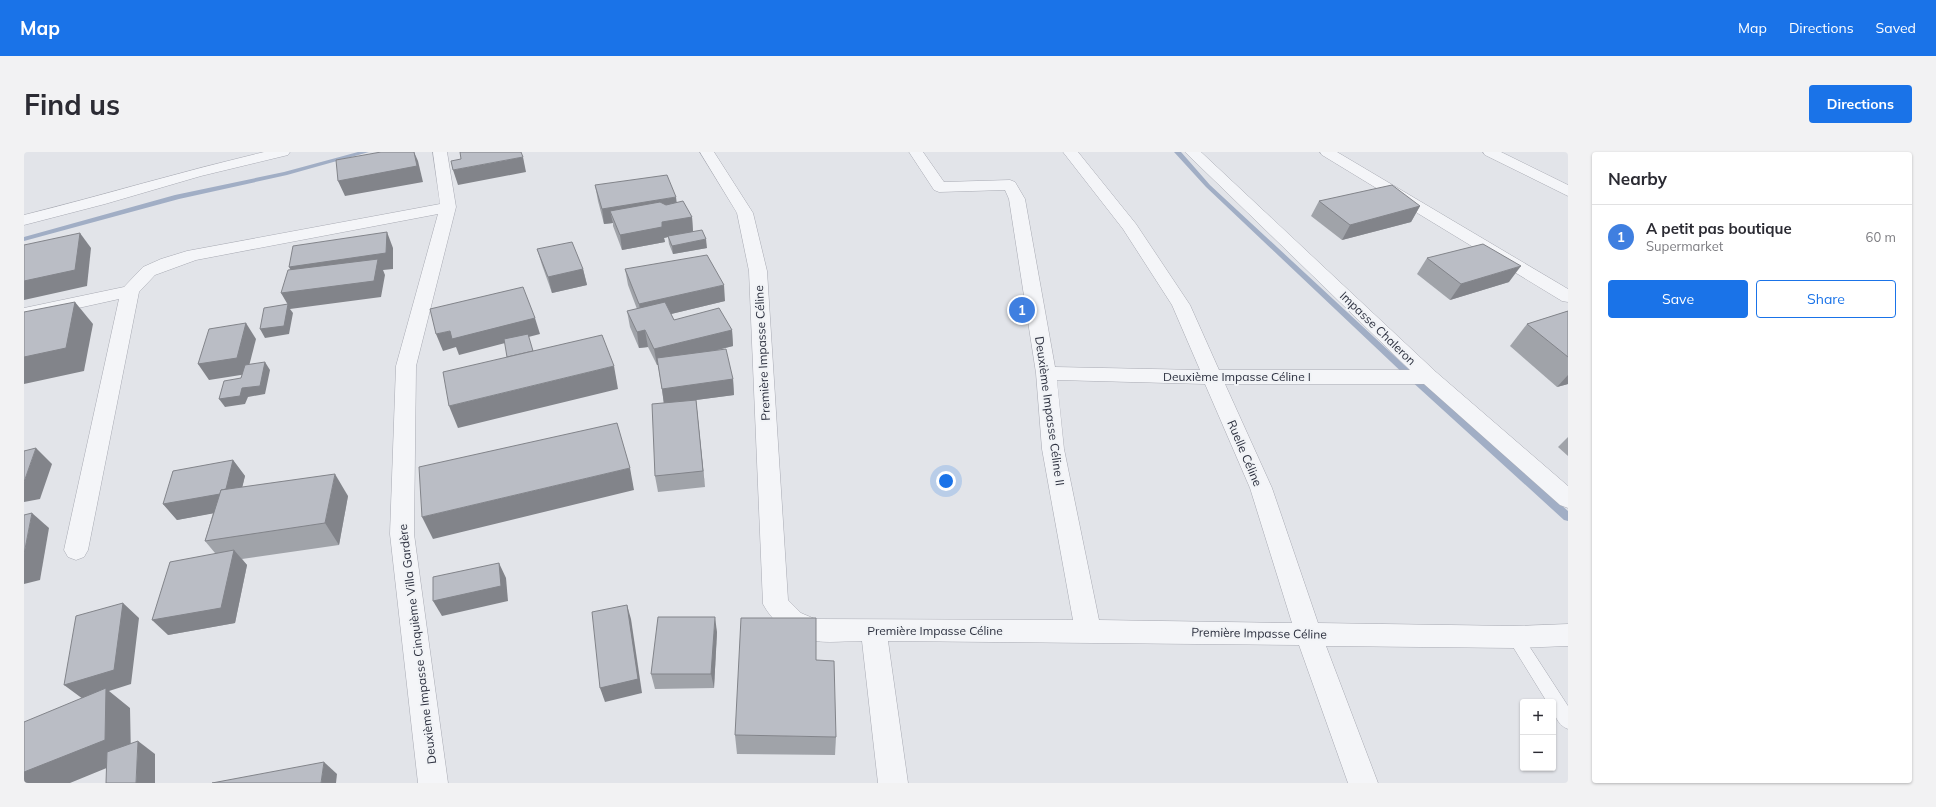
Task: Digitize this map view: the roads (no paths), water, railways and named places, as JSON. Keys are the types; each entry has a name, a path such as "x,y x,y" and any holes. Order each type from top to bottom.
{"street":[{"path":"24,220 99,201 197,172 283,152"},
{"name":"Deuxième Impasse Cinquième Villa Gardère","path":"433,783 402,534 402,518 406,366 448,207 440,152"},
{"name":"Première Impasse Céline","path":"706,152 745,213 758,271 776,604 792,621 814,630 873,629 1308,633 1516,638 1568,635"},
{"name":"Deuxième Impasse Céline II","path":"916,152 918,158 939,187 1010,185 1017,199 1046,373 1053,449 1088,631"},
{"name":"Ruelle Céline","path":"1070,152 1130,227 1181,305 1261,488 1308,633 1363,783"},
{"name":"Impasse Chaleron","path":"1192,152 1429,377 1568,499"},
{"path":"1327,152 1568,297"},
{"path":"1490,152 1568,191"},
{"path":"76,550 130,291 149,271 167,263 193,255 448,207"},
{"path":"24,314 130,291"},
{"name":"Deuxième Impasse Céline I","path":"1046,373 1212,377 1429,377"},
{"path":"873,629 893,783"}],"lane":[{"path":"1516,638 1568,721"}],"waterway":[{"path":"24,239 178,197 285,174 366,152"},
{"path":"1177,152 1208,186 1412,377 1568,517"}],"place":[{"name":"A petit pas boutique","path":"1022,310"}]}
